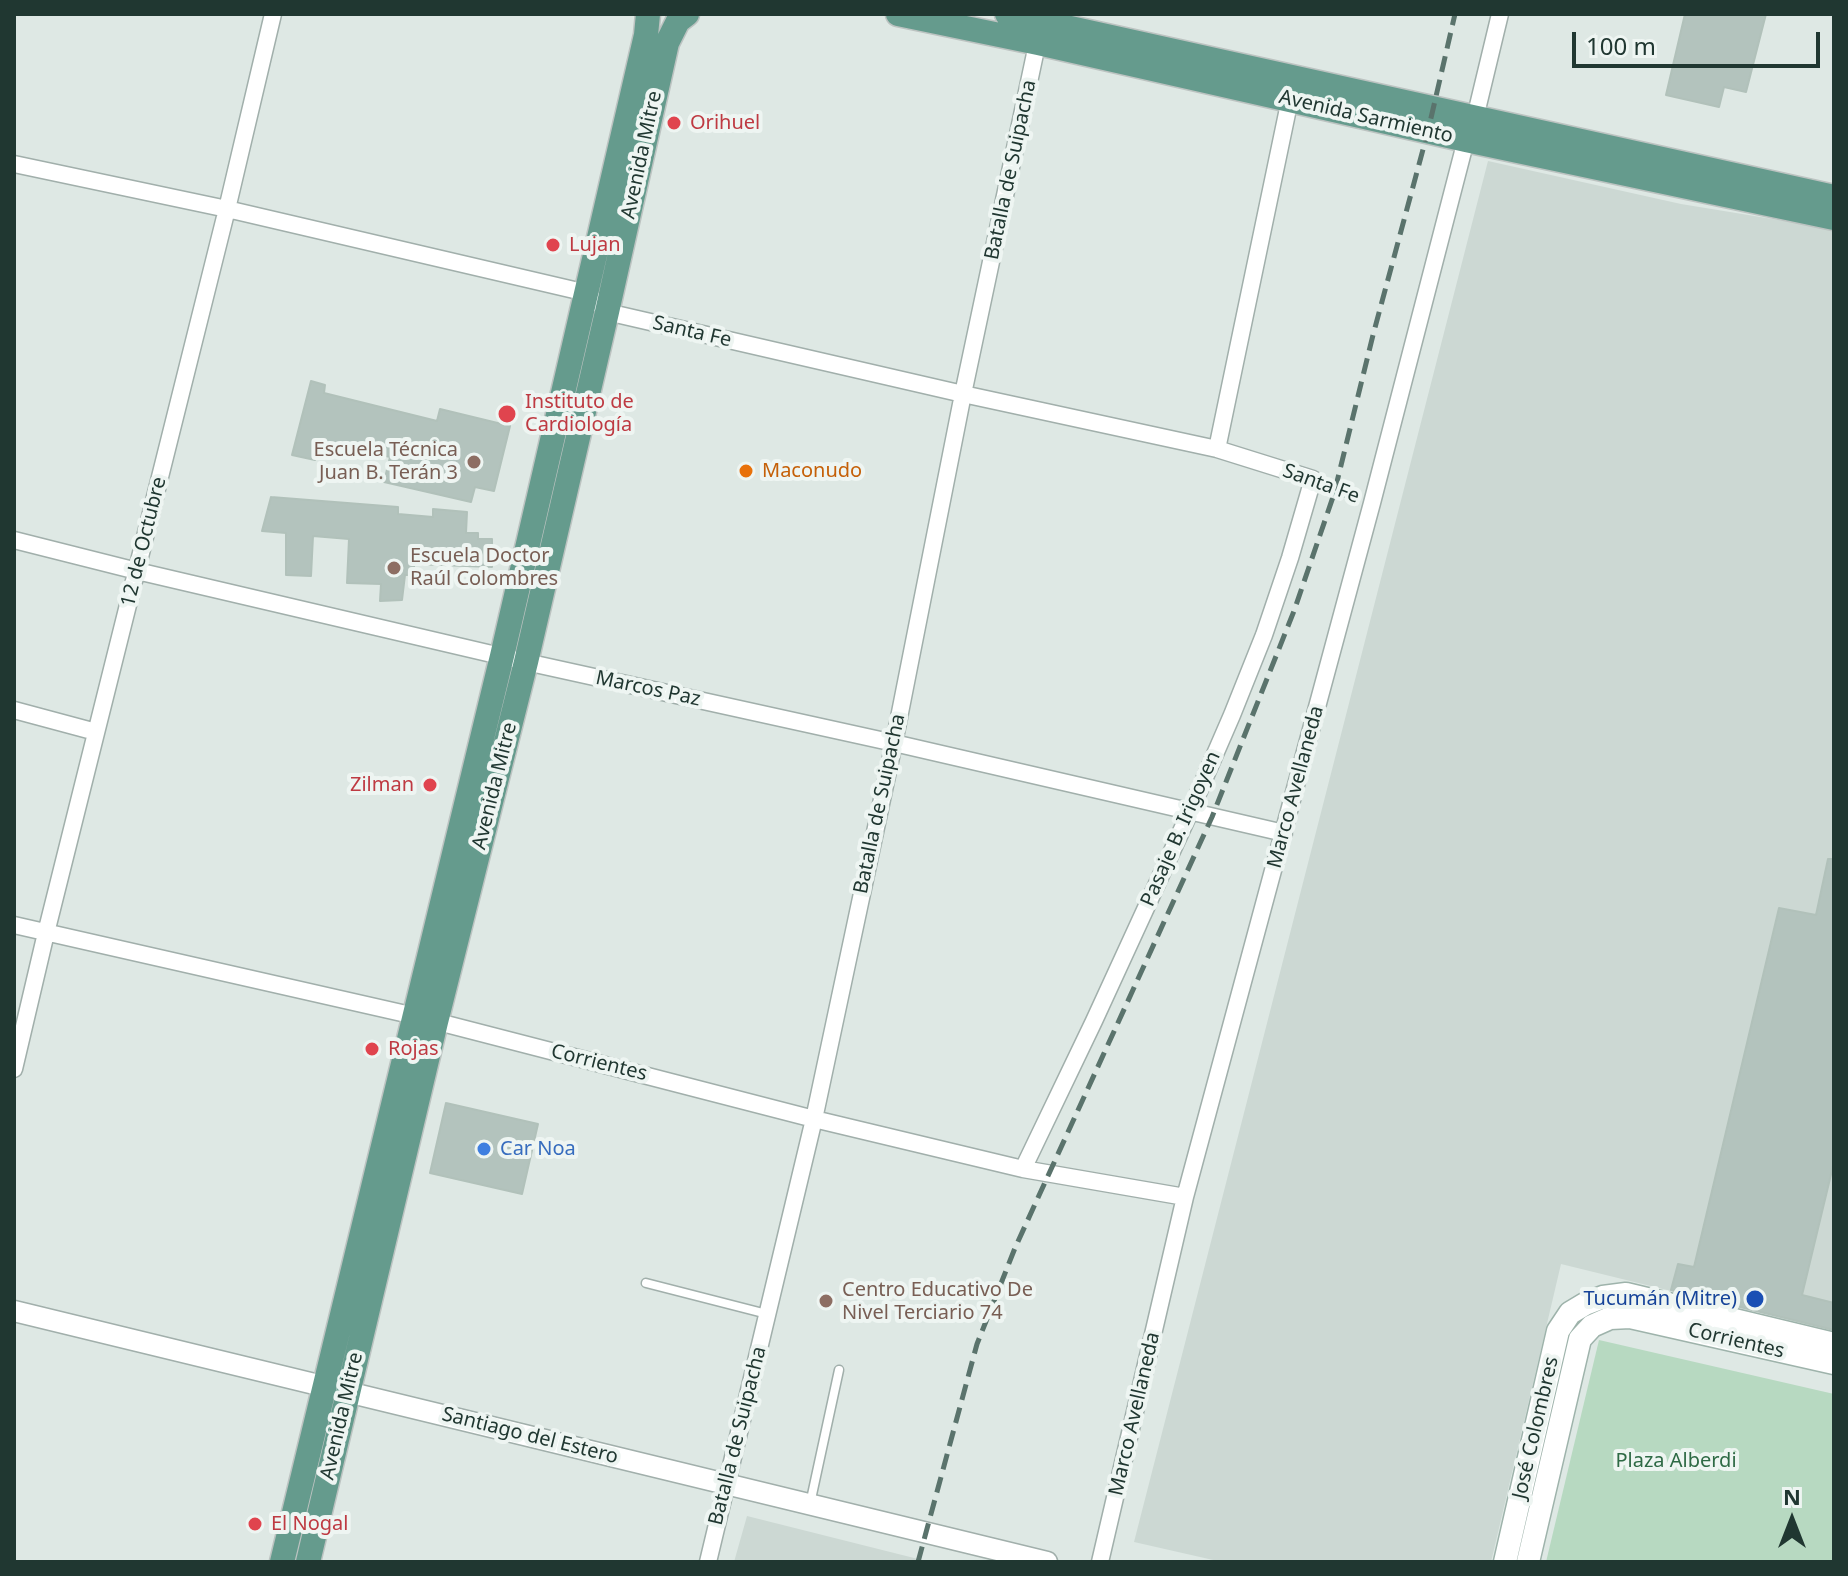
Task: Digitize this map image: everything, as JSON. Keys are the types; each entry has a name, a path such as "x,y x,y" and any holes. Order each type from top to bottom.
{"main road":[{"name":"Avenida Mitre","path":"514,659 587,293 646,35 648,14"},
{"name":"Avenida Mitre","path":"282,1562 336,1389 514,659 607,312 667,43 678,21 687,14"},
{"name":"Avenida Sarmiento","path":"898,14 1041,26 1470,129 1655,168 1834,197"},
{"name":"Avenida Sarmiento","path":"1007,14 1290,99 1470,129"},
{"name":"Avenida Sarmiento","path":"1655,168 1834,218"},
{"name":"Corrientes","path":"1585,1304 1603,1297 1626,1294 1834,1344"},
{"name":"José Colombres","path":"1505,1562 1558,1331 1570,1313 1585,1304"},
{"name":"Corrientes","path":"1592,1326 1610,1318 1630,1317 1834,1363"},
{"name":"José Colombres","path":"1528,1562 1580,1339 1592,1326"},
{"name":"Avenida Mitre","path":"308,1562 336,1389"}],"street":[{"name":"12 de Octubre","path":"14,1069 273,14"},
{"name":"Marco Avellaneda","path":"1100,1562 1185,1197 1500,14"},
{"name":"Batalla de Suipacha","path":"708,1562 814,1119 1041,26"},
{"path":"1217,449 1290,99"},
{"path":"14,164 227,209 587,293 607,312"},
{"name":"Santa Fe","path":"607,312 1217,449 1313,479"},
{"name":"Pasaje B. Irigoyen","path":"1023,1169 1190,812 1264,635 1313,479"},
{"name":"Marcos Paz","path":"14,540 514,659 1284,833"},
{"path":"14,710 96,732"},
{"name":"Corrientes","path":"14,925 426,1019 814,1119 1023,1169 1185,1197"},
{"name":"Santiago del Estero","path":"14,1311 1047,1562"}],"lane":[{"path":"646,1283 767,1314"},
{"path":"810,1505 839,1370"}],"path":[{"name":"Santa Fe","path":"1313,479 1334,494 1372,503"}],"shaded area":[{"path":"1488,161 1681,204 1834,229 1834,1331 1561,1264 1491,1562 1222,1562 1134,1542"},
{"path":"747,1516 930,1562 734,1562"}],"green space":[{"name":"Plaza Alberdi","path":"1599,1340 1834,1394 1834,1562 1546,1562"}],"building":[{"path":"1685,14 1766,14 1746,92 1724,87 1719,107 1666,95"},
{"path":"311,381 325,385 324,393 437,421 440,409 510,426 494,491 475,487 471,502 384,482 390,457 320,440 315,460 292,455"},
{"path":"271,497 398,507 398,514 433,517 433,509 467,512 466,533 478,533 478,539 492,539 492,567 414,564 414,575 405,575 402,600 380,601 381,584 347,583 349,539 313,536 311,576 286,575 286,533 262,531"},
{"path":"1828,859 1834,859 1834,1162 1802,1295 1834,1303 1834,1330 1671,1290 1678,1264 1694,1267 1779,908 1816,915"},
{"name":"Car Noa","path":"446,1103 538,1124 522,1194 430,1173"}],"railway":[{"path":"918,1562 977,1344 1015,1248 1212,817 1294,611 1334,494 1428,131 1455,14"}],"place":[{"name":"Orihuel","path":"674,123"},
{"name":"Lujan","path":"553,245"},
{"name":"Instituto de Cardiología","path":"507,414"},
{"name":"Escuela Técnica Juan B. Terán 3","path":"474,462"},
{"name":"Maconudo","path":"746,471"},
{"name":"Escuela Doctor Raúl Colombres","path":"394,568"},
{"name":"Zilman","path":"430,785"},
{"name":"Rojas","path":"372,1049"},
{"name":"Car Noa","path":"484,1149"},
{"name":"Tucumán (Mitre)","path":"1755,1299"},
{"name":"Centro Educativo De Nivel Terciario 74","path":"826,1301"},
{"name":"El Nogal","path":"255,1524"}]}
